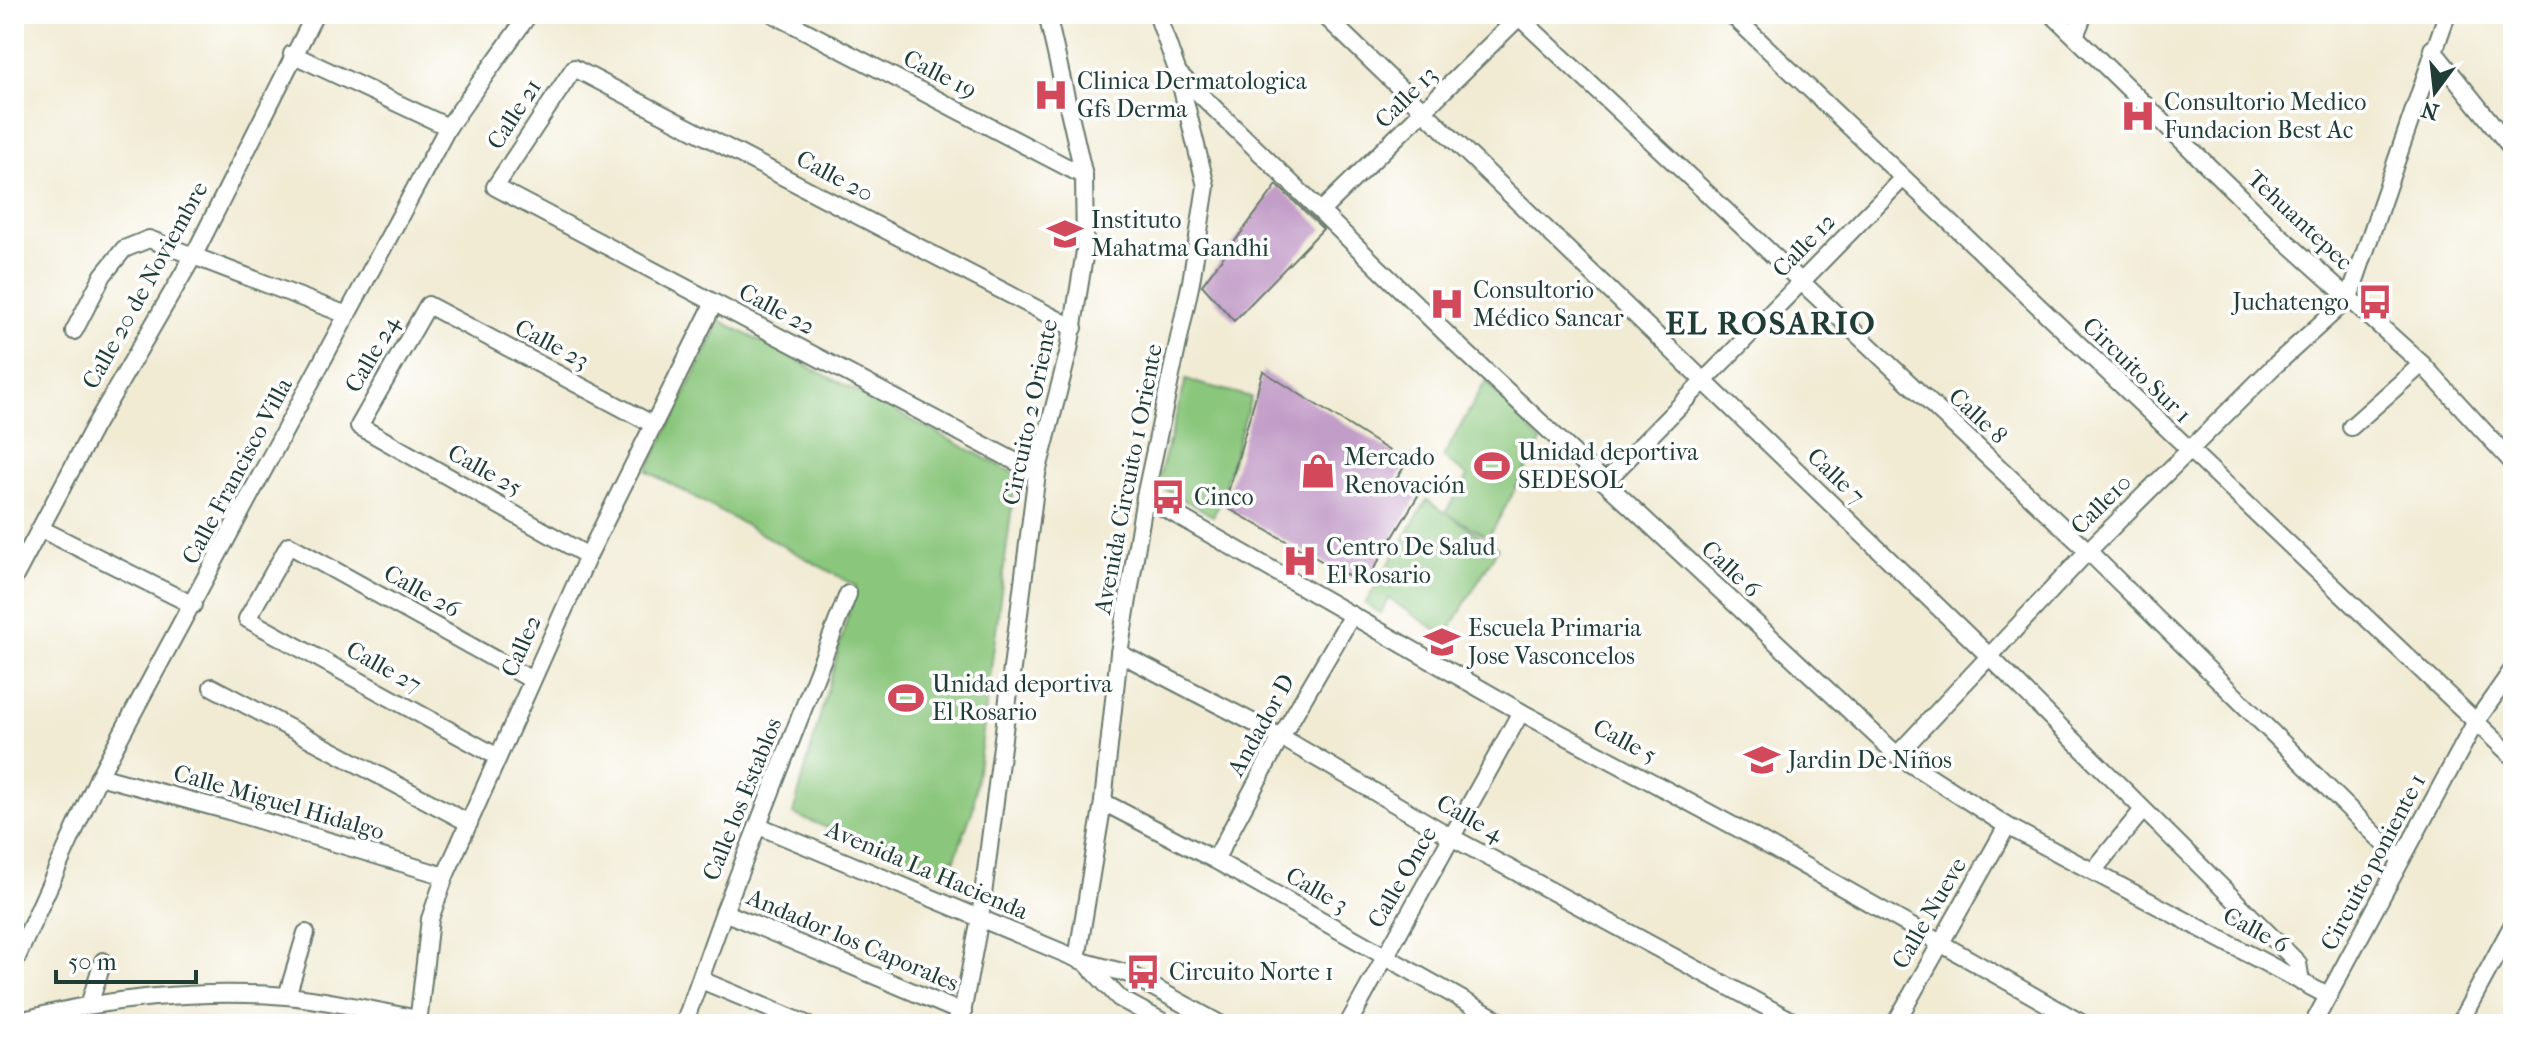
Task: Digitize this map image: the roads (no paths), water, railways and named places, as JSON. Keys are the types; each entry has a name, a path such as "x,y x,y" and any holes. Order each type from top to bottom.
{"street":[{"name":"Calle 20 de Noviembre","path":"14,578 19,558 41,529 94,427 194,255 292,54 315,14"},
{"name":"Calle Francisco Villa","path":"14,964 99,776 448,127 529,14"},
{"name":"Calle 19","path":"773,14 1084,176"},
{"name":"Circuito 2 Oriente","path":"961,1018 980,918 1037,473 1074,328 1085,251 1084,176 1047,14"},
{"name":"Avenida Circuito 1 Oriente","path":"1081,960 1103,802 1119,653 1145,497 1191,282 1206,186 1178,73 1157,14"},
{"name":"Calle 7","path":"1323,14 1989,656 2298,963 2301,982"},
{"name":"Circuito Sur 1","path":"1731,14 2187,451 2513,757"},
{"name":"Tehuantepec","path":"2052,14 2278,234 2422,364 2513,463"},
{"path":"2075,36 2084,14"},
{"path":"2349,298 2432,49 2447,14"},
{"name":"Calle 13","path":"1321,211 1425,113 1519,15"},
{"name":"Calle 8","path":"1519,15 2088,551 2401,860"},
{"path":"2432,49 2513,150"},
{"path":"292,54 448,127"},
{"name":"Calle 21","path":"495,187 574,68"},
{"name":"Calle 20","path":"574,68 1074,328"},
{"name":"Calle 6","path":"1178,73 1605,482 1897,755 2007,826 2328,996"},
{"name":"Calle 12","path":"1605,482 1902,179"},
{"name":"Calle 22","path":"495,187 1037,473"},
{"path":"74,331 103,275 124,249 149,239 347,315"},
{"name":"Calle10","path":"1897,755 2088,551 2187,451 2349,298"},
{"name":"Calle2","path":"418,1021 430,919 445,876 588,556 714,303"},
{"name":"Calle 23","path":"428,305 654,425"},
{"name":"Calle 24","path":"359,426 428,305"},
{"path":"2351,427 2422,364"},
{"name":"Calle 25","path":"359,426 588,556"},
{"name":"Calle 5","path":"1145,497 1521,712 2083,1024"},
{"path":"41,529 193,605"},
{"name":"Calle 27","path":"289,545 247,619 498,757"},
{"name":"Calle 26","path":"289,545 532,680"},
{"name":"Calle los Establos","path":"684,1024 724,912 848,594"},
{"name":"Andador D","path":"1215,860 1281,737 1352,615"},
{"name":"Calle 4","path":"1119,653 1281,737 1453,838 1798,1024"},
{"path":"2475,723 2513,669"},
{"name":"Calle Miguel Hidalgo","path":"212,687 469,823"},
{"name":"Calle Once","path":"1348,1024 1521,712"},
{"name":"Circuito poniente 1","path":"2313,1024 2475,723"},
{"name":"Calle Miguel Hidalgo","path":"99,776 229,811 445,876"},
{"name":"Calle 3","path":"1103,802 1215,860 1505,1024"},
{"path":"2093,871 2142,811"},
{"name":"Avenida La Hacienda","path":"759,826 1081,960 1129,974 1220,1024"},
{"name":"Calle Nueve","path":"1895,1024 2007,826"},
{"name":"Andador los Caporales","path":"724,912 961,1018"},
{"path":"2459,1024 2513,924"},
{"path":"287,996 306,933"},
{"path":"1081,960 1119,998 1167,1024"},
{"path":"89,1005 103,961"},
{"path":"701,980 806,1024"},
{"path":"21,1021 89,1005 219,995 287,996 418,1021"}],"place":[{"name":"Clinica Dermatologica Gfs Derma","path":"1051,95"},
{"name":"Consultorio Medico Fundacion Best Ac","path":"2138,116"},
{"name":"Instituto Mahatma Gandhi","path":"1065,234"},
{"name":"Juchatengo","path":"2375,302"},
{"name":"Consultorio Médico Sancar","path":"1447,304"},
{"name":"Unidad deportiva SEDESOL","path":"1492,466"},
{"name":"Mercado Renovación","path":"1318,471"},
{"name":"Cinco","path":"1168,497"},
{"name":"Centro De Salud El Rosario","path":"1300,561"},
{"name":"Escuela Primaria Jose Vasconcelos","path":"1442,642"},
{"name":"Unidad deportiva El Rosario","path":"906,698"},
{"name":"Jardin De Niños","path":"1762,760"},
{"name":"Circuito Norte 1","path":"1143,972"}],"district":[{"name":"EL ROSARIO","path":"1771,323"}]}
